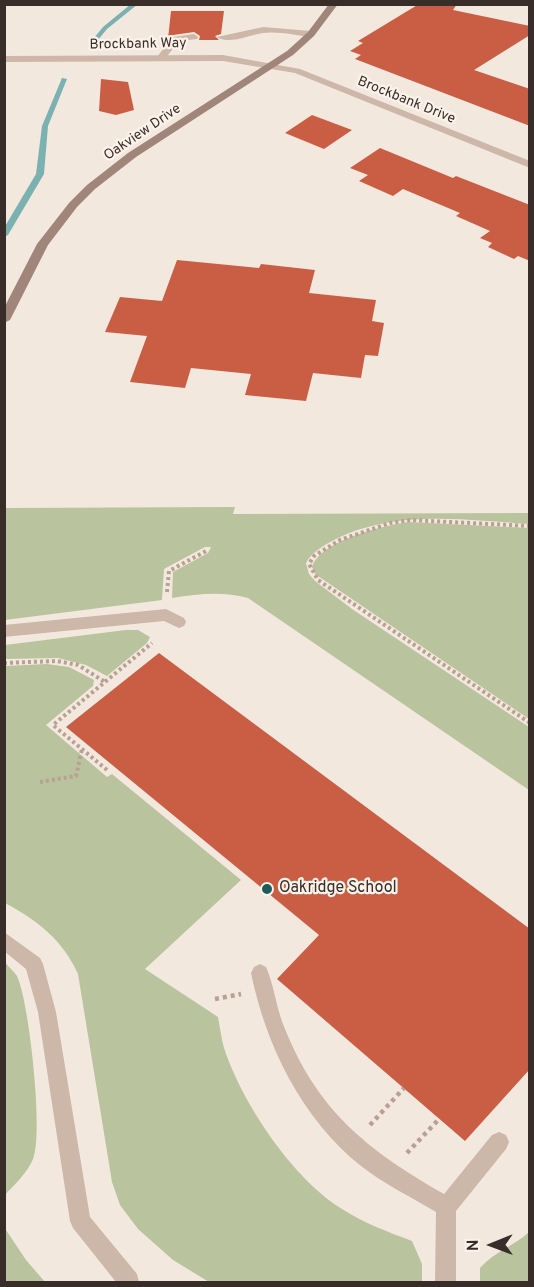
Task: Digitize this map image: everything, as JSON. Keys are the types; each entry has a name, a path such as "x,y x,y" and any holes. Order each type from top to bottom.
{"street":[{"name":"Oakview Drive","path":"4,320 43,244 72,205 90,187 132,155 272,66 311,34 334,4"},
{"path":"221,37 249,35 263,30 311,34"},
{"path":"160,58 176,39 194,37"},
{"name":"Brockbank Way","path":"4,59 223,58 272,66"},
{"name":"Brockbank Drive","path":"272,66 297,71 530,165"},
{"path":"4,631 166,615 179,622"},
{"path":"4,940 34,964 44,1002 80,1221 129,1282"},
{"path":"260,973 263,993 273,1023 302,1080 323,1113 367,1158 446,1207"},
{"path":"446,1282 446,1207 499,1142"}],"path":[{"path":"530,526 410,520 390,523 340,540 314,556 309,564 313,576 318,580 530,723"},
{"path":"167,599 169,571 208,550"},
{"path":"107,770 53,725 152,643"},
{"path":"4,663 57,661 78,665 105,682"},
{"path":"40,782 76,776 82,749"},
{"path":"353,1145 404,1088"},
{"path":"389,1172 440,1118"}],"green space":[{"path":"235,507 233,514 529,513 529,524 430,519 381,524 357,530 334,540 315,552 306,563 309,574 315,581 352,609 529,727 529,790 248,598 201,594 172,598 173,572 208,553 211,547 205,547 164,569 162,600 5,620 5,508"},
{"path":"408,522 529,528 529,719 315,574 312,567 327,549 369,531"},
{"path":"138,630 150,637 147,643 107,676 86,665 58,658 5,659 5,645"},
{"path":"47,664 69,667 94,680 93,686 46,725 107,777 112,774 241,880 145,969 218,1017 224,1048 232,1069 271,1138 305,1179 324,1196 367,1223 412,1241 422,1264 422,1282 209,1282 173,1260 138,1229 120,1205 112,1182 78,974 65,951 48,932 28,916 5,903 5,666"},
{"path":"5,962 17,976 22,990 34,1068 37,1124 36,1145 31,1164 5,1195"},
{"path":"4,1227 26,1260 45,1282 5,1282"},
{"path":"529,1232 529,1282 480,1282 480,1268"}],"building":[{"path":"419,4 457,4 453,10 530,26 530,35 474,70 530,89 530,126 355,59 361,55 350,51 363,43 358,41"},
{"path":"171,11 224,11 221,34 215,36 219,40 199,40 200,36 194,32 173,35 168,39"},
{"path":"101,79 128,82 134,110 116,115 99,111"},
{"path":"312,115 352,130 324,149 285,133"},
{"path":"380,148 453,178 456,176 530,205 530,261 518,256 514,259 488,247 492,243 480,238 490,231 456,216 460,213 403,189 393,196 359,181 368,175 350,168"},
{"path":"177,260 259,268 261,264 315,270 309,293 376,300 372,321 384,323 378,356 365,355 361,378 313,373 306,401 245,395 251,374 191,368 185,388 130,382 147,336 105,332 120,297 162,301"},
{"path":"159,653 530,929 530,1069 465,1141 277,979 319,935 66,727"}],"waterway":[{"path":"91,45 105,28 135,4"},
{"path":"4,235 40,174 45,126 64,79"}],"place":[{"name":"Oakridge School","path":"267,889"}]}
